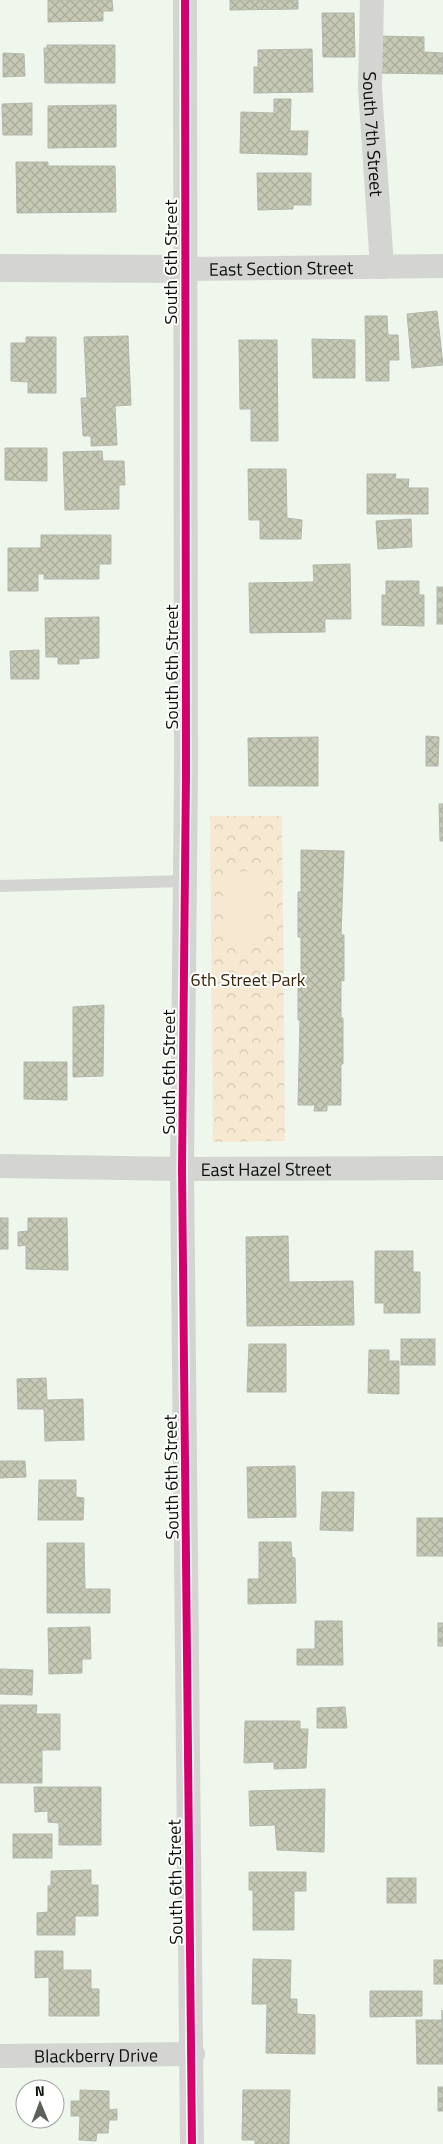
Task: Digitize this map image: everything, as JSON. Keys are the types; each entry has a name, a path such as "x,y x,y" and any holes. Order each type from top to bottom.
{"street":[{"name":"South 6th Street","path":"185,0 185,881 182,1169 193,2054 192,2144"},
{"name":"South 7th Street","path":"372,0 370,88 382,267"},
{"name":"East Section Street","path":"0,268 185,269 443,266"},
{"name":"East Hazel Street","path":"0,1166 182,1169 443,1168"},
{"name":"Blackberry Drive","path":"0,2056 193,2054"}],"lane":[{"path":"0,886 185,881"}],"green space":[{"name":"6th Street Park","path":"210,816 282,816 285,1141 213,1142"},
{"path":"263,871 264,942 224,943 223,872"}],"building":[{"path":"48,0 112,0 113,11 103,11 103,21 48,22"},
{"path":"230,0 298,0 298,9 230,10"},
{"path":"322,13 354,13 355,57 323,57"},
{"path":"378,36 424,37 424,52 443,53 443,74 377,73"},
{"path":"47,45 115,45 115,83 45,83 44,48 47,48"},
{"path":"312,49 313,92 254,93 254,67 258,67 258,50"},
{"path":"3,53 24,54 25,76 3,77"},
{"path":"274,99 291,99 290,131 308,131 307,155 240,153 241,112 274,113"},
{"path":"32,103 32,135 3,135 2,104"},
{"path":"116,105 116,147 48,148 48,106"},
{"path":"16,162 48,162 48,166 115,166 116,212 17,213"},
{"path":"257,173 311,173 311,205 293,205 293,209 258,210"},
{"path":"437,311 443,365 412,368 407,314"},
{"path":"365,316 387,316 388,335 398,335 399,360 389,360 389,381 366,381"},
{"path":"128,336 131,405 115,406 117,445 91,446 91,436 83,436 81,398 87,398 84,337"},
{"path":"26,337 56,337 56,393 28,393 28,382 11,381 11,343 26,343"},
{"path":"312,339 355,340 355,378 313,378"},
{"path":"239,340 277,340 278,441 251,441 251,409 240,409"},
{"path":"5,448 47,448 47,481 5,480"},
{"path":"102,451 103,461 124,461 125,485 119,485 119,509 65,510 63,452"},
{"path":"248,469 286,469 287,518 302,520 301,539 260,539 260,520 249,520"},
{"path":"367,474 396,474 395,479 409,479 408,488 428,488 428,514 367,514"},
{"path":"411,519 412,547 378,549 376,521"},
{"path":"41,535 111,535 111,564 99,564 99,579 44,579 44,574 38,574 38,591 8,591 8,548 41,548"},
{"path":"350,564 351,619 325,619 325,632 250,633 249,583 314,582 313,565"},
{"path":"386,581 419,581 419,595 424,595 424,626 382,625 382,595 386,595"},
{"path":"437,587 443,587 443,624 437,624"},
{"path":"99,617 99,658 79,659 79,664 58,664 58,657 46,657 45,618"},
{"path":"39,650 39,679 11,679 10,651"},
{"path":"426,736 439,737 438,766 426,766"},
{"path":"318,737 318,786 249,786 248,738"},
{"path":"439,804 443,804 443,841 440,841"},
{"path":"301,850 344,851 341,935 344,935 344,981 341,980 343,1064 341,1064 341,1105 327,1105 327,1111 314,1111 315,1105 298,1105 300,1020 298,1020 298,980 301,980 301,937 298,937 298,892 301,892"},
{"path":"104,1005 103,1076 73,1077 73,1007"},
{"path":"24,1062 67,1062 67,1100 24,1099"},
{"path":"0,1218 8,1218 8,1249 0,1249"},
{"path":"28,1218 67,1218 68,1270 26,1269 26,1245 18,1246 18,1232 28,1231"},
{"path":"288,1236 289,1282 353,1281 354,1325 247,1326 246,1237"},
{"path":"375,1251 413,1251 413,1272 420,1272 420,1313 384,1313 384,1303 375,1303"},
{"path":"401,1339 435,1339 435,1365 401,1365"},
{"path":"249,1344 286,1344 286,1392 247,1392"},
{"path":"369,1350 389,1350 389,1361 399,1361 399,1394 368,1393"},
{"path":"46,1378 47,1400 83,1399 84,1440 45,1441 44,1409 18,1409 17,1379"},
{"path":"0,1461 25,1461 26,1477 0,1478"},
{"path":"295,1466 296,1517 248,1518 247,1467"},
{"path":"39,1480 76,1480 76,1497 84,1498 83,1520 38,1520"},
{"path":"322,1492 354,1492 353,1531 320,1530"},
{"path":"417,1518 443,1518 443,1556 417,1556"},
{"path":"259,1542 291,1542 292,1557 295,1558 296,1603 248,1604 248,1579 259,1579"},
{"path":"47,1543 84,1543 85,1589 110,1589 110,1613 47,1613"},
{"path":"315,1621 342,1621 343,1665 297,1665 297,1649 315,1649"},
{"path":"438,1623 443,1623 443,1646 438,1646"},
{"path":"90,1627 91,1659 82,1659 82,1673 49,1674 48,1628"},
{"path":"0,1669 33,1670 32,1695 0,1694"},
{"path":"0,1705 37,1705 36,1714 60,1714 60,1750 42,1750 42,1783 0,1783"},
{"path":"345,1707 347,1728 317,1728 317,1708"},
{"path":"245,1721 300,1721 300,1729 308,1729 306,1768 274,1769 274,1762 244,1763"},
{"path":"34,1787 101,1787 101,1845 59,1845 59,1823 48,1822 48,1811 35,1812"},
{"path":"325,1789 324,1852 277,1850 275,1825 250,1826 249,1791"},
{"path":"13,1834 52,1834 52,1858 13,1858"},
{"path":"91,1870 91,1885 98,1885 98,1916 75,1916 75,1935 37,1935 37,1913 48,1912 48,1886 51,1886 51,1871"},
{"path":"249,1872 306,1872 306,1891 294,1891 294,1930 253,1930 253,1890 249,1890"},
{"path":"387,1878 416,1878 416,1903 387,1903"},
{"path":"35,1951 63,1951 63,1970 91,1970 91,1989 99,1989 99,2016 49,2016 49,1977 35,1978"},
{"path":"253,1959 291,1960 290,1999 297,1999 297,2014 315,2015 315,2054 266,2053 267,2004 252,2004"},
{"path":"434,1960 443,1960 443,1984 434,1984"},
{"path":"370,1991 422,1991 422,2016 370,2017"},
{"path":"442,2010 443,2064 417,2064 416,2020 442,2020"},
{"path":"438,2087 443,2087 443,2111 438,2111"},
{"path":"80,2090 109,2091 109,2110 117,2109 117,2120 109,2120 108,2133 97,2133 96,2141 79,2140 80,2116 71,2116 71,2101 80,2101"},
{"path":"243,2090 290,2090 289,2144 255,2144 255,2140 242,2140"}],"cycle path":[{"path":"185,0 186,774 182,1169 192,2144"}]}
